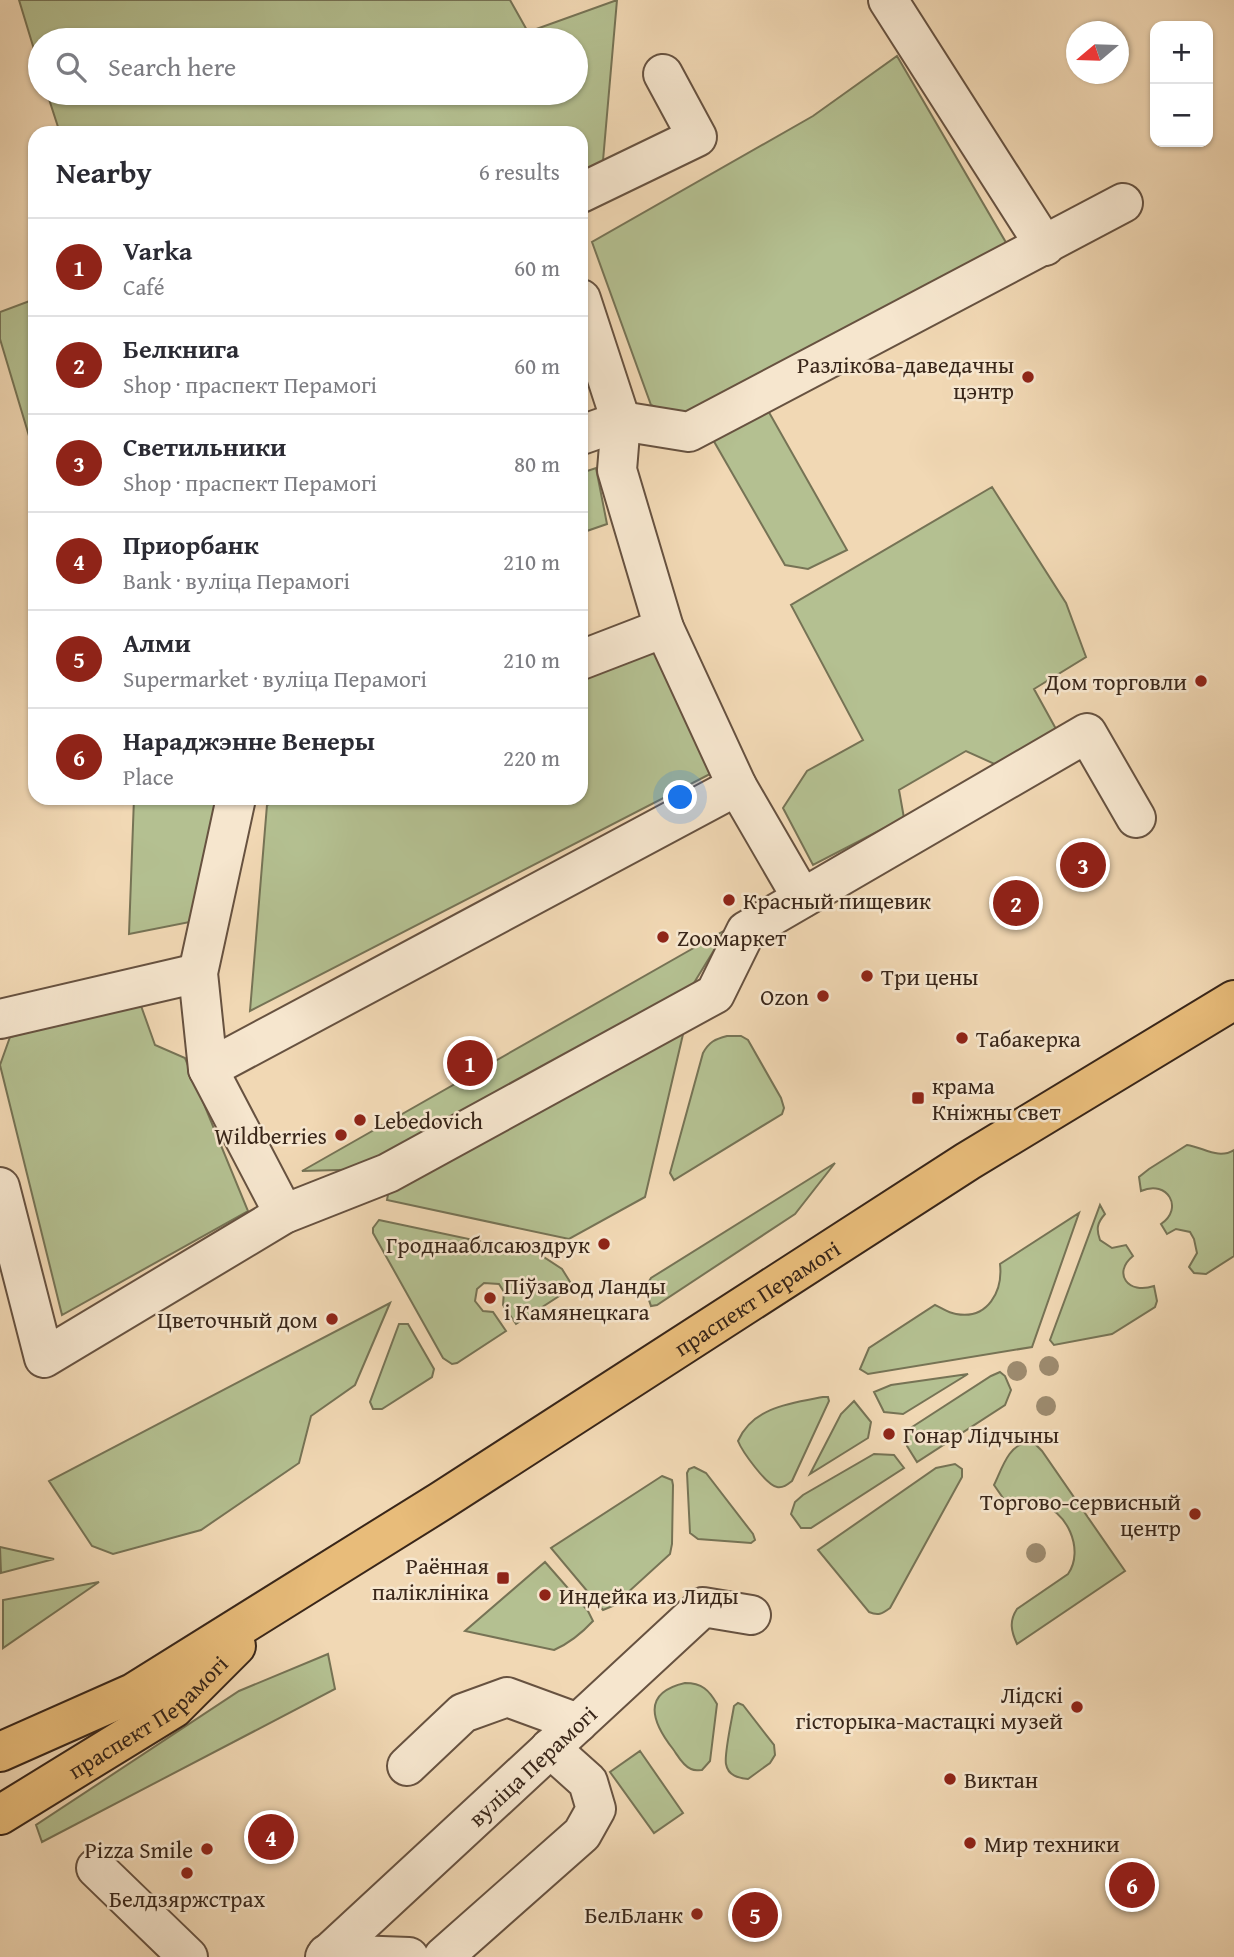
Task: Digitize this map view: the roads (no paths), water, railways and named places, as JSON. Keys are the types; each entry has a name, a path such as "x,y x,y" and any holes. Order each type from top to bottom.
{"main road":[{"name":"праспект Перамогі","path":"0,1752 132,1693 441,1501 968,1161 1234,1000"},
{"name":"праспект Перамогі","path":"0,1815 174,1708 282,1600"}],"street":[{"path":"897,3 1045,246"},
{"path":"588,190 697,137 663,74"},
{"path":"588,433 621,421 689,432 1123,203"},
{"path":"588,320 621,421 617,470 664,628 737,786 802,898"},
{"path":"588,657 664,628"},
{"path":"0,1187 44,1358 284,1214 388,1173 715,994 746,931 1087,733 1136,818"},
{"path":"208,1069 737,786"},
{"path":"234,805 198,974 208,1069 284,1214"},
{"path":"0,1019 198,974"},
{"name":"вуліца Перамогі","path":"326,1956 703,1607 751,1615"},
{"path":"407,1766 463,1713 507,1697 578,1723"},
{"path":"443,1957 582,1834 596,1809 587,1782 550,1748"},
{"path":"96,1868 188,1957"},
{"path":"326,1956 409,1957"}],"place":[{"name":"Разлікова-даведачны цэнтр","path":"1028,377"},
{"name":"Дом торговли","path":"1201,681"},
{"name":"Светильники","path":"1083,865"},
{"name":"Красный пищевик","path":"729,900"},
{"name":"Белкнига","path":"1016,903"},
{"name":"Zooмаркет","path":"663,937"},
{"name":"Три цены","path":"867,976"},
{"name":"Ozon","path":"823,996"},
{"name":"Табакерка","path":"962,1038"},
{"name":"Varka","path":"470,1063"},
{"name":"крама Кніжны свет","path":"918,1098"},
{"name":"Lebedovich","path":"360,1120"},
{"name":"Wildberries","path":"341,1135"},
{"name":"Гроднааблсаюздрук","path":"604,1244"},
{"name":"Піўзавод Ланды і Камянецкага","path":"490,1298"},
{"name":"Цветочный дом","path":"332,1319"},
{"name":"Гонар Лідчыны","path":"889,1434"},
{"name":"Торгово-сервисный центр","path":"1195,1514"},
{"name":"Раённая паліклініка","path":"503,1578"},
{"name":"Индейка из Лиды","path":"545,1595"},
{"name":"Лідскі гісторыка-мастацкі музей","path":"1077,1707"},
{"name":"Виктан","path":"950,1779"},
{"name":"Приорбанк","path":"271,1837"},
{"name":"Мир техники","path":"970,1843"},
{"name":"Pizza Smile","path":"207,1849"},
{"name":"Белдзяржстрах","path":"187,1873"},
{"name":"Нараджэнне Венеры","path":"1132,1885"},
{"name":"БелБланк","path":"697,1914"},
{"name":"Алми","path":"755,1915"}]}
